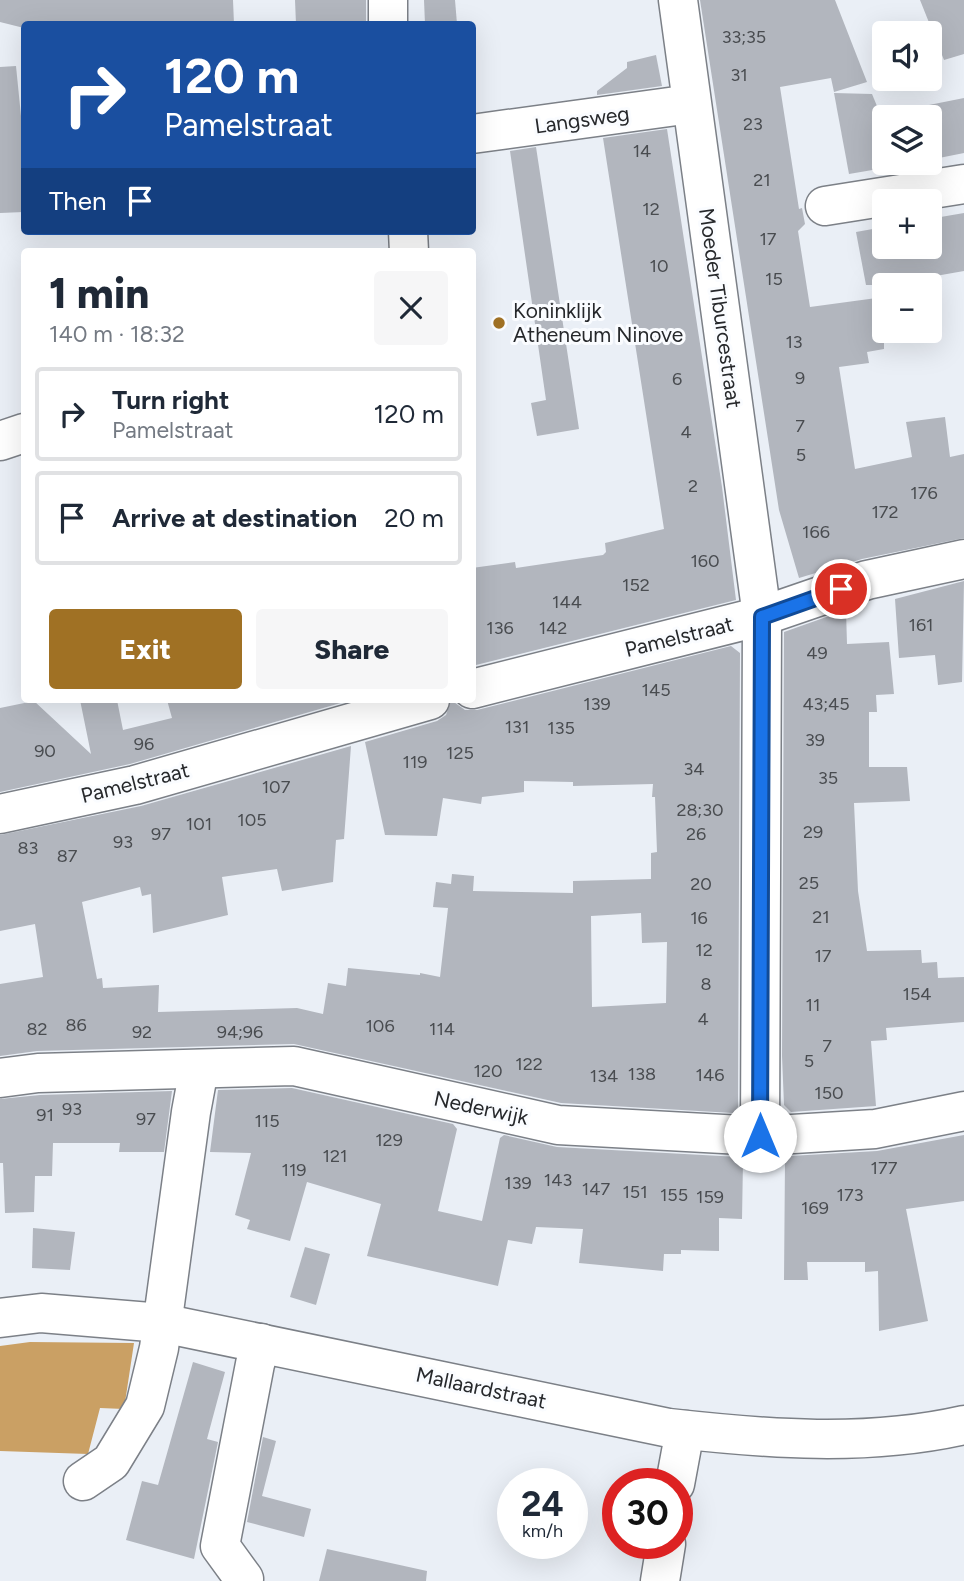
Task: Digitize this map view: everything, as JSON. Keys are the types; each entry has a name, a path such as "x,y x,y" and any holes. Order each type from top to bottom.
{"street":[{"path":"388,0 388,21"},
{"name":"Moeder Tiburcestraat","path":"678,0 762,617 760,1136"},
{"name":"Langsweg","path":"476,133 691,104"},
{"path":"825,206 964,184"},
{"path":"0,441 21,434"},
{"name":"Pamelstraat","path":"476,688 762,617 867,580 964,559"},
{"name":"Pamelstraat","path":"0,814 135,785 420,703"},
{"name":"Nederwijk","path":"0,1078 38,1073 294,1066 558,1125 760,1136 876,1129 964,1111"},
{"path":"83,1481 111,1462 145,1406 159,1348 199,1069"},
{"name":"Mallaardstraat","path":"0,1318 41,1313 162,1323 685,1430 751,1437 837,1440 937,1431 964,1425"},
{"path":"244,1580 220,1546 261,1343"},
{"path":"677,1468 685,1430"},
{"path":"660,1581 664,1559"}],"shaded area":[{"path":"30,1342 134,1343 124,1409 100,1408 88,1454 0,1451 0,1346"}],"building":[{"path":"0,0 233,0 234,21 21,21 21,27 0,22"},
{"path":"295,0 366,0 366,21 296,21"},
{"path":"424,0 455,0 457,21 425,21"},
{"path":"700,0 835,0 867,82 834,92 831,78 780,87 799,209 802,208 805,224 798,231 810,307 872,299 872,343 884,343 884,349 867,352 869,363 839,367 855,469 912,457 906,422 945,417 950,457 964,454 964,538 862,559 799,578 779,510"},
{"path":"920,0 964,0 964,54 944,60 942,21 928,21"},
{"path":"656,55 662,86 597,95 597,91 627,68 627,62"},
{"path":"16,66 21,116 21,212 0,213 0,67"},
{"path":"834,93 872,94 877,105 872,105 872,170 849,174"},
{"path":"964,98 964,153 942,157 942,105 929,105"},
{"path":"667,129 722,487 736,600 476,665 476,567 515,562 516,568 603,555 606,552 605,543 664,529 603,138"},
{"path":"536,147 579,429 537,436 531,403 546,400 510,151"},
{"path":"964,213 964,271 942,275 872,273 872,285 866,285 856,232 872,229 872,259 942,259 942,217"},
{"path":"964,581 962,682 938,685 935,655 899,658 895,599"},
{"path":"846,610 847,644 889,642 894,694 876,695 877,712 869,712 869,767 907,767 910,801 854,803 858,891 867,951 921,950 922,963 937,962 938,978 964,977 964,1022 886,1028 887,1040 871,1041 876,1106 791,1112 784,1105 782,1056 784,632"},
{"path":"731,646 740,653 738,1107 733,1113 561,1103 294,1044 37,1051 0,1056 0,984 43,977 35,924 0,931 0,835 141,806 351,746 344,839 336,840 333,882 282,891 277,869 222,877 228,915 153,933 151,894 142,896 140,887 82,902 97,979 102,978 103,988 159,985 158,1012 297,1008 323,1014 328,983 346,986 348,968 440,977 448,908 433,907 436,882 451,884 452,874 474,876 473,891 573,893 573,881 651,879 651,853 657,852 653,784 573,786 573,782 524,781 524,792 482,797 481,804 443,798 437,836 385,835 365,742 437,721 446,715 450,703 455,703 465,710 477,710","holes":["641,913 642,943 667,942 666,1003 592,1007 591,916"]},
{"path":"36,703 91,754 81,703 118,703 123,730 172,718 168,703 341,703 130,764 0,792 0,708"},
{"path":"292,1088 453,1124 457,1129 438,1211 482,1221 500,1138 504,1135 557,1147 739,1157 743,1161 742,1219 719,1218 719,1251 681,1250 681,1254 664,1254 663,1271 579,1263 583,1229 536,1227 532,1244 508,1240 498,1286 367,1256 381,1204 307,1182 290,1241 247,1229 250,1220 235,1215 251,1153 210,1152 218,1090"},
{"path":"172,1091 164,1152 119,1152 120,1143 53,1143 52,1176 35,1176 34,1212 5,1213 3,1163 0,1163 0,1099 40,1095"},
{"path":"964,1135 964,1201 906,1209 928,1321 879,1331 878,1271 865,1272 865,1262 807,1262 808,1280 784,1280 785,1161 790,1156 877,1151"},
{"path":"33,1228 75,1232 70,1270 32,1268"},
{"path":"305,1247 330,1254 316,1305 290,1297"},
{"path":"193,1362 225,1372 207,1439 218,1442 194,1559 126,1540 142,1481 158,1485"},
{"path":"263,1437 276,1441 262,1496 311,1509 304,1537 247,1522"},
{"path":"327,1549 427,1571 426,1581 319,1581"}],"place":[{"name":"Koninklijk Atheneum Ninove","path":"499,323"}],"route":[{"path":"760,1136 762,617 841,589"}]}
